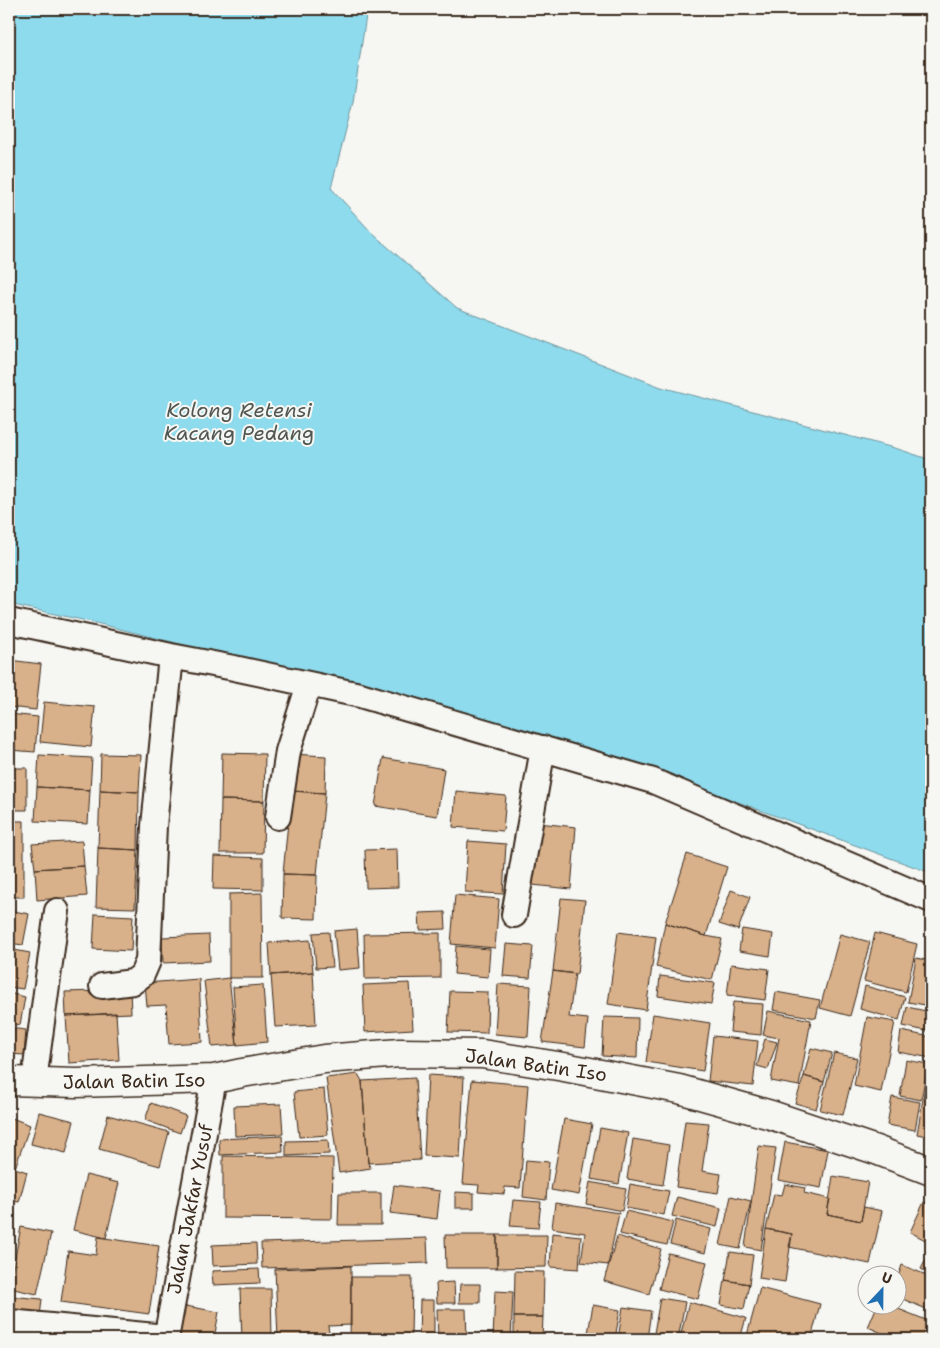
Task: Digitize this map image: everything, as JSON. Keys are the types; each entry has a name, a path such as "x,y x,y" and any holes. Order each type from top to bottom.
{"street":[{"path":"9,620 360,695 653,781 931,900"},
{"path":"102,986 133,982 142,975 148,961 154,826 171,656"},
{"path":"278,817 288,751 309,684"},
{"path":"514,915 543,748"},
{"path":"21,1081 57,911"},
{"name":"Jalan Batin Iso","path":"21,1081 76,1083 214,1079 324,1059 400,1053 482,1054 564,1067 679,1089 772,1115 876,1150 931,1171"},
{"name":"Jalan Jakfar Yusuf","path":"166,1338 214,1079"},
{"path":"9,1322 166,1338"}],"water":[{"name":"Kolong Retensi Kacang Pedang","path":"9,9 367,9 353,102 331,188 372,233 457,308 661,387 898,449 931,460 931,873 659,773 364,690 96,623 9,604"}],"building":[{"path":"9,660 41,664 36,710 9,707"},
{"path":"44,702 95,707 91,747 40,742"},
{"path":"9,714 38,717 35,752 9,750"},
{"path":"222,753 265,754 264,801 221,800"},
{"path":"101,754 141,755 139,792 100,790"},
{"path":"292,754 326,756 325,793 291,791"},
{"path":"39,755 92,758 90,790 37,787"},
{"path":"383,758 444,769 437,816 375,806"},
{"path":"9,768 27,768 27,810 9,810"},
{"path":"37,787 90,790 88,824 35,821"},
{"path":"100,790 139,792 138,850 98,848"},
{"path":"291,791 325,793 317,875 283,874"},
{"path":"456,791 506,796 503,831 453,827"},
{"path":"221,800 264,801 263,853 220,853"},
{"path":"9,821 24,821 24,897 9,897"},
{"path":"538,823 576,827 571,889 532,885"},
{"path":"82,841 84,866 35,869 32,844"},
{"path":"468,841 506,844 503,894 465,892"},
{"path":"98,848 138,850 135,908 96,907"},
{"path":"397,849 398,887 366,888 365,850"},
{"path":"687,854 727,867 706,936 665,923"},
{"path":"214,856 263,858 263,890 213,889"},
{"path":"84,866 87,896 37,900 35,869"},
{"path":"283,874 317,875 316,919 282,918"},
{"path":"731,890 750,897 738,930 719,924"},
{"path":"262,893 263,978 229,978 229,894"},
{"path":"455,895 499,899 495,948 451,944"},
{"path":"561,898 585,900 577,974 553,971"},
{"path":"9,910 29,914 23,945 9,943"},
{"path":"445,912 446,929 420,930 419,913"},
{"path":"95,914 133,916 131,951 93,949"},
{"path":"665,923 722,939 712,980 656,967"},
{"path":"357,929 360,968 338,970 334,931"},
{"path":"742,929 773,934 770,956 739,951"},
{"path":"329,932 332,967 316,968 313,933"},
{"path":"618,932 656,937 646,1010 608,1004"},
{"path":"440,933 440,978 365,979 364,934"},
{"path":"875,933 917,944 906,992 864,981"},
{"path":"840,934 870,942 850,1016 820,1008"},
{"path":"209,935 210,961 163,963 162,937"},
{"path":"310,940 313,972 271,975 269,943"},
{"path":"506,944 533,946 530,978 503,976"},
{"path":"456,946 490,949 488,977 454,974"},
{"path":"9,949 30,953 23,989 9,987"},
{"path":"916,958 931,961 931,1006 908,1002"},
{"path":"731,964 769,969 765,1000 727,995"},
{"path":"553,971 575,974 569,1017 588,1019 585,1047 542,1042"},
{"path":"313,972 316,1025 275,1027 271,975"},
{"path":"660,976 715,983 711,1004 658,996"},
{"path":"229,978 237,1045 212,1047 204,981"},
{"path":"199,979 202,1042 169,1044 166,1005 147,1006 145,983"},
{"path":"410,983 413,1029 365,1032 363,985"},
{"path":"498,984 531,986 528,1037 495,1034"},
{"path":"263,985 267,1042 237,1045 233,987"},
{"path":"865,986 905,997 899,1020 860,1009"},
{"path":"130,990 131,1013 66,1016 65,992"},
{"path":"450,991 488,992 487,1033 448,1032"},
{"path":"776,992 820,1000 816,1018 773,1010"},
{"path":"9,993 25,997 20,1025 9,1023"},
{"path":"733,1002 763,1004 761,1035 730,1032"},
{"path":"907,1007 931,1012 931,1032 903,1026"},
{"path":"768,1011 811,1020 799,1086 771,1081 779,1038 763,1035"},
{"path":"116,1013 119,1060 69,1063 66,1016"},
{"path":"653,1014 710,1023 703,1071 646,1062"},
{"path":"604,1017 638,1018 637,1058 602,1056"},
{"path":"867,1017 895,1022 881,1092 854,1086"},
{"path":"9,1028 26,1030 24,1055 9,1054"},
{"path":"901,1031 931,1037 931,1058 898,1052"},
{"path":"713,1036 758,1041 753,1086 708,1081"},
{"path":"765,1039 777,1042 768,1069 757,1066"},
{"path":"811,1048 832,1053 824,1082 804,1076"},
{"path":"834,1053 857,1058 843,1115 820,1110"},
{"path":"906,1060 928,1064 921,1100 900,1096"},
{"path":"358,1074 362,1081 368,1163 371,1168 339,1173 326,1078"},
{"path":"428,1075 464,1077 460,1158 424,1156"},
{"path":"804,1076 824,1082 816,1109 795,1103"},
{"path":"415,1078 420,1160 368,1163 362,1081"},
{"path":"472,1080 528,1085 520,1188 505,1187 504,1194 478,1192 479,1185 463,1184"},
{"path":"925,1087 931,1088 931,1137 917,1134"},
{"path":"324,1089 328,1135 299,1137 294,1092"},
{"path":"892,1097 920,1102 915,1130 887,1125"},
{"path":"151,1103 186,1116 180,1133 145,1120"},
{"path":"281,1104 283,1134 235,1136 234,1106"},
{"path":"39,1112 74,1121 66,1153 31,1144"},
{"path":"108,1115 169,1132 160,1166 99,1149"},
{"path":"9,1117 30,1125 15,1168 27,1172 19,1202 9,1200"},
{"path":"564,1119 592,1124 579,1195 551,1190"},
{"path":"685,1121 709,1123 702,1171 721,1174 718,1193 676,1187"},
{"path":"600,1128 628,1133 619,1184 591,1179"},
{"path":"282,1136 283,1152 220,1155 219,1139"},
{"path":"633,1139 669,1145 663,1185 627,1179"},
{"path":"328,1140 329,1154 286,1156 286,1141"},
{"path":"785,1142 828,1150 821,1188 778,1180"},
{"path":"759,1146 776,1148 761,1250 745,1247"},
{"path":"223,1156 333,1158 332,1219 223,1218"},
{"path":"526,1160 549,1162 546,1200 523,1197"},
{"path":"86,1175 119,1183 106,1238 73,1230"},
{"path":"833,1176 868,1182 861,1221 827,1214"},
{"path":"590,1182 626,1189 622,1211 586,1204"},
{"path":"630,1184 669,1191 664,1215 626,1208"},
{"path":"785,1184 805,1188 804,1193 830,1199 827,1214 861,1221 864,1207 882,1211 870,1264 789,1247 792,1234 766,1229 774,1194 782,1195"},
{"path":"394,1185 440,1191 437,1219 390,1213"},
{"path":"455,1192 474,1193 474,1208 455,1208"},
{"path":"339,1193 381,1193 381,1225 338,1225"},
{"path":"731,1196 751,1201 740,1249 720,1245"},
{"path":"677,1197 721,1208 717,1227 672,1216"},
{"path":"513,1200 541,1202 538,1228 510,1226"},
{"path":"924,1202 931,1206 931,1243 910,1232"},
{"path":"555,1203 619,1213 608,1265 581,1262 585,1233 552,1228"},
{"path":"626,1211 673,1222 667,1245 620,1234"},
{"path":"676,1220 711,1229 705,1253 670,1244"},
{"path":"21,1227 51,1233 37,1294 9,1288"},
{"path":"766,1229 792,1234 785,1282 759,1278"},
{"path":"552,1233 581,1236 579,1269 550,1267"},
{"path":"445,1235 497,1235 497,1268 446,1268"},
{"path":"497,1235 547,1235 546,1267 497,1268"},
{"path":"617,1236 661,1249 649,1294 604,1281"},
{"path":"98,1237 159,1246 149,1314 61,1302 68,1251 96,1255"},
{"path":"427,1238 428,1263 262,1268 261,1243"},
{"path":"256,1243 257,1264 213,1266 212,1245"},
{"path":"931,1250 931,1274 921,1269"},
{"path":"730,1252 753,1255 749,1284 725,1280"},
{"path":"668,1253 707,1262 698,1299 659,1289"},
{"path":"351,1266 351,1325 328,1326 330,1339 278,1339 275,1269"},
{"path":"908,1267 931,1277 931,1311 908,1301"},
{"path":"259,1269 260,1283 213,1285 212,1271"},
{"path":"515,1271 544,1272 543,1317 514,1317"},
{"path":"351,1277 412,1277 411,1339 350,1339"},
{"path":"725,1280 749,1284 744,1309 721,1305"},
{"path":"454,1282 455,1303 437,1303 436,1283"},
{"path":"460,1284 480,1284 480,1303 459,1303"},
{"path":"760,1288 820,1304 811,1339 746,1339"},
{"path":"240,1289 271,1289 272,1339 242,1339"},
{"path":"495,1291 513,1292 511,1339 493,1339"},
{"path":"9,1296 42,1299 40,1317 9,1314"},
{"path":"660,1298 685,1302 678,1339 653,1339"},
{"path":"420,1300 434,1300 434,1339 419,1339"},
{"path":"689,1302 746,1318 740,1339 687,1339 680,1337"},
{"path":"180,1305 219,1312 214,1339 174,1339"},
{"path":"593,1305 620,1310 615,1339 587,1339"},
{"path":"623,1307 651,1311 647,1339 618,1339"},
{"path":"437,1309 466,1309 467,1339 438,1339"},
{"path":"908,1313 931,1322 931,1339 896,1339 868,1327 873,1316 908,1316"},
{"path":"514,1317 543,1317 542,1339 514,1339"},
{"path":"9,1330 41,1331 41,1339 9,1339"}]}
